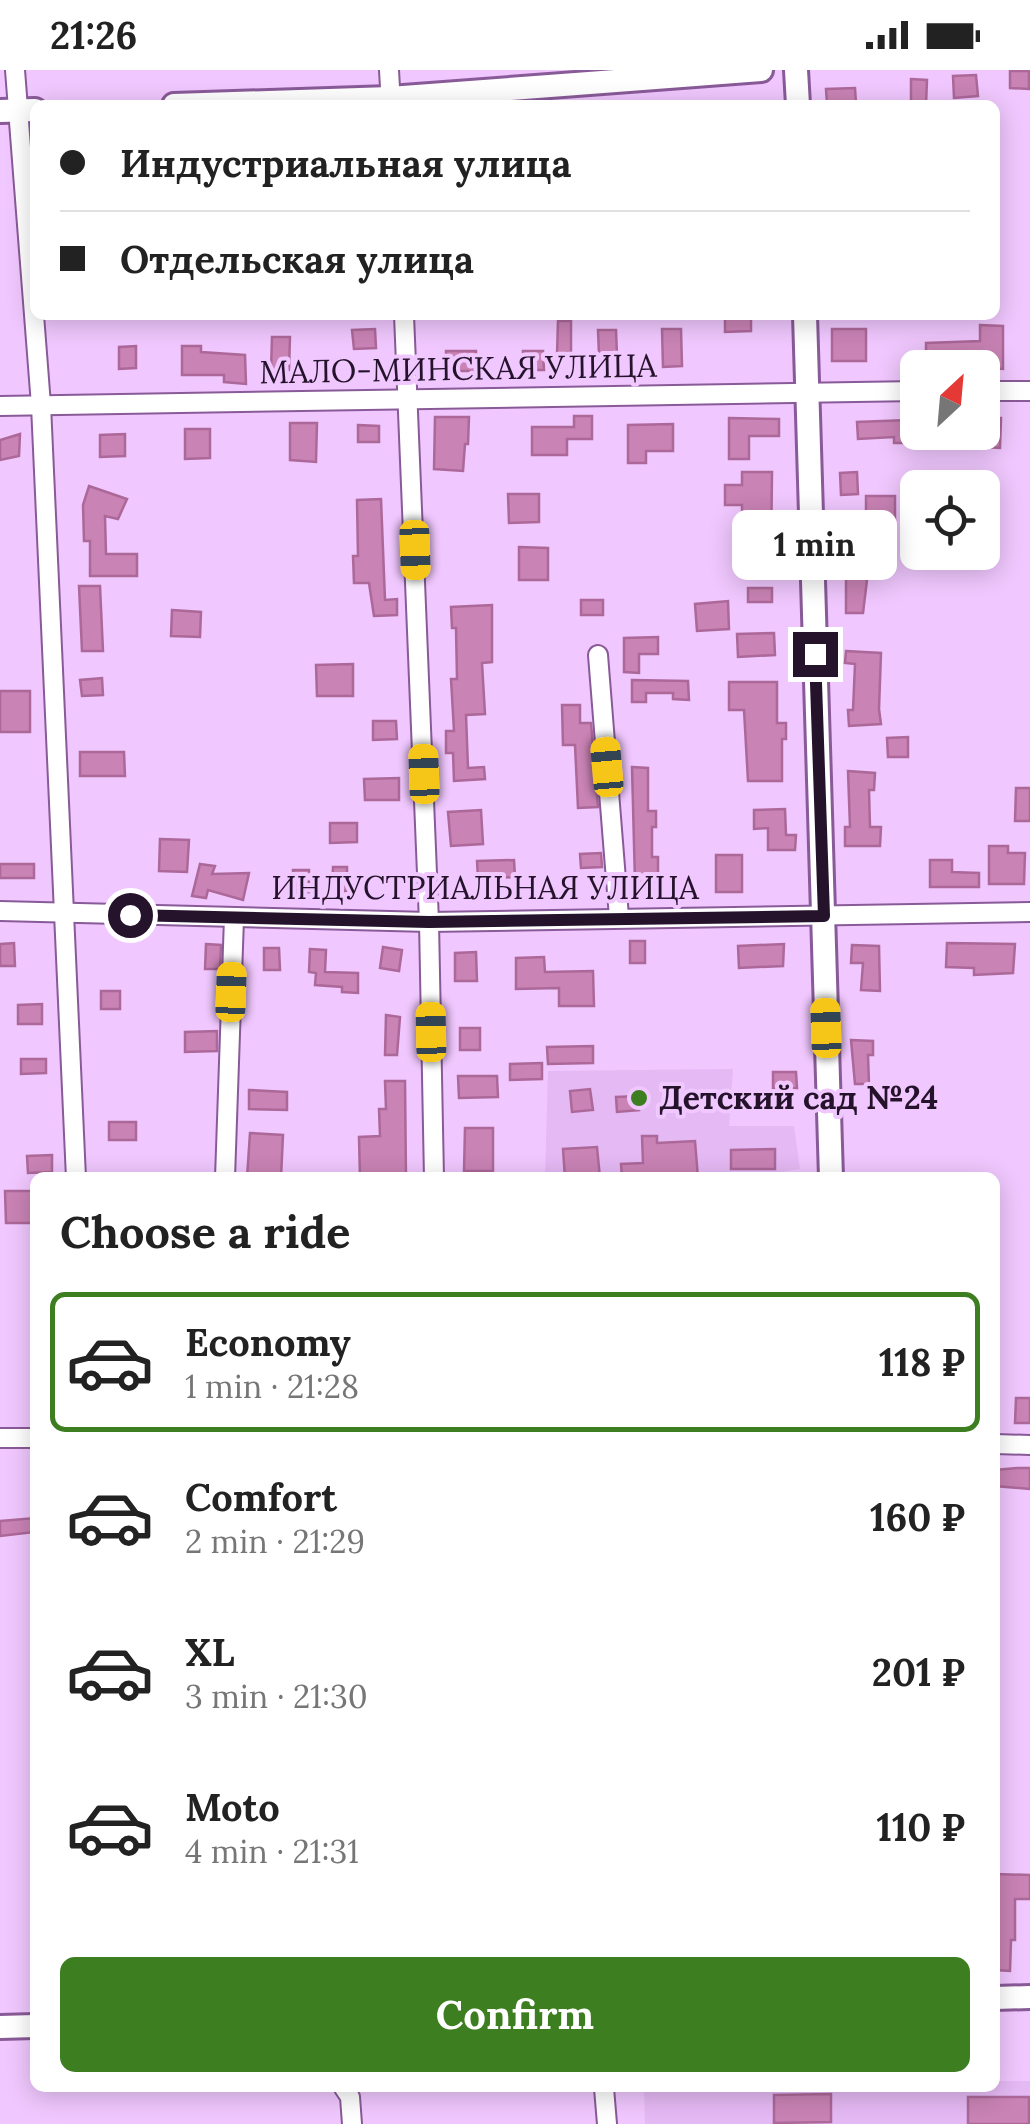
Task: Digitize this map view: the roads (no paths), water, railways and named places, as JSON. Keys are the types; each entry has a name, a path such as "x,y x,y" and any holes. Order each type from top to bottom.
{"street":[{"path":"16,70 30,264"},
{"path":"389,70 390,100"},
{"path":"413,100 761,70"},
{"path":"796,70 798,100"},
{"path":"34,320 76,1172"},
{"path":"404,320 429,922 434,1172"},
{"path":"805,320 830,1172"},
{"path":"1000,391 1030,391"},
{"name":"МАЛО-МИНСКАЯ УЛИЦА","path":"0,406 900,392"},
{"path":"598,655 619,917"},
{"name":"ИНДУСТРИАЛЬНАЯ УЛИЦА","path":"0,911 429,922 1030,912"},
{"path":"224,1172 234,918"},
{"path":"0,1438 30,1438"},
{"path":"1000,1444 1030,1445"},
{"path":"1000,1998 1030,1997"},
{"path":"0,2027 30,2026"},
{"path":"347,2092 352,2124"},
{"path":"604,2092 607,2124"}],"place":[{"name":"Детский сад №24","path":"639,1098"}]}
